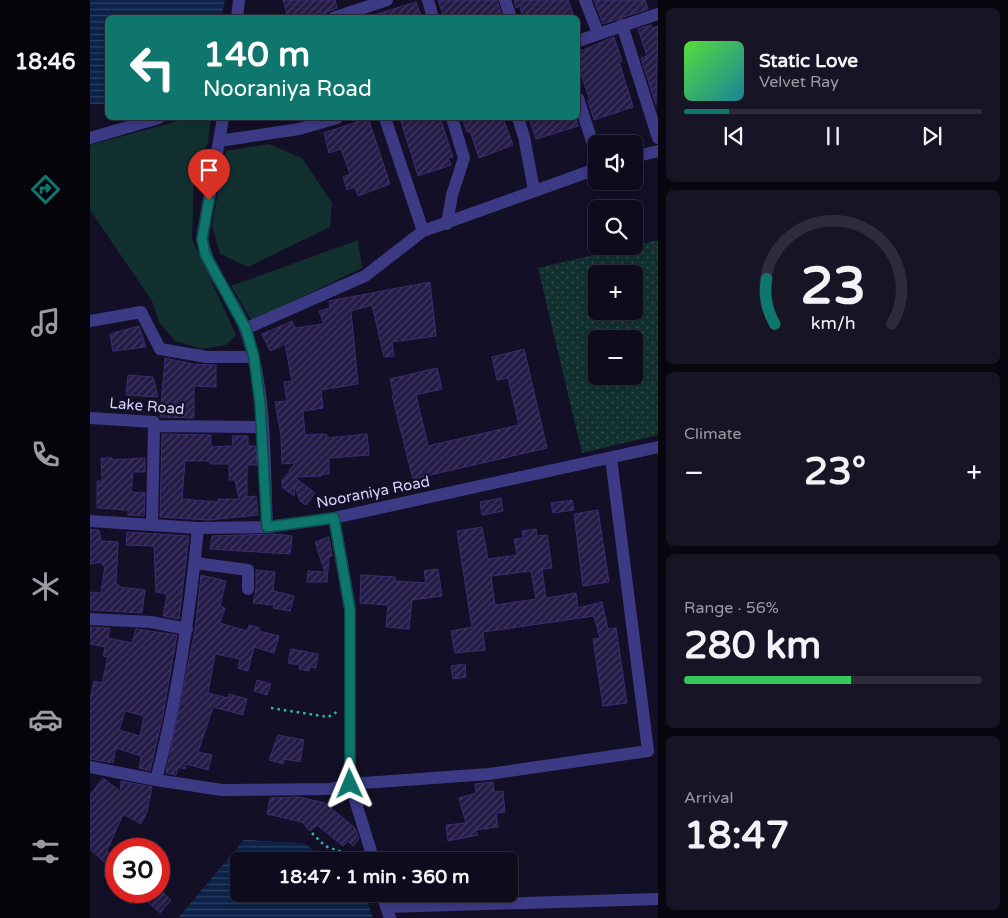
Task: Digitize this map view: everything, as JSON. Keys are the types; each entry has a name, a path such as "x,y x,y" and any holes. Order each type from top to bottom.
{"street":[{"path":"236,15 239,0"},
{"path":"348,0 353,15 387,0"},
{"path":"428,0 432,15"},
{"path":"505,0 510,15"},
{"path":"585,0 598,33"},
{"path":"580,40 658,14"},
{"path":"622,25 658,138"},
{"path":"580,104 590,135"},
{"path":"90,138 152,120"},
{"path":"223,120 202,239 205,254 246,329 254,357 262,427 267,527"},
{"path":"219,141 299,129 330,120"},
{"path":"386,120 423,231"},
{"path":"447,224 452,195 464,158 453,120"},
{"path":"519,120 524,137 534,190"},
{"path":"643,155 658,150"},
{"path":"246,329 365,276 423,231 447,224 588,171"},
{"path":"90,321 140,312 160,348 207,357 254,357"},
{"name":"Lake Road","path":"90,418 154,422 154,426 262,427"},
{"path":"152,524 154,426"},
{"name":"Nooraniya Road","path":"90,521 198,528 267,527 334,518 658,447"},
{"path":"90,767 222,790 331,789 350,784 489,774 648,751 611,458"},
{"path":"334,518 350,610 350,784 371,852"},
{"path":"156,780 171,722 188,629 198,528"},
{"path":"195,563 248,570 248,589"},
{"path":"90,619 151,622 188,629"},
{"path":"388,913 658,899"}],"path":[{"path":"270,708 328,718 349,704"},
{"path":"312,833 325,846 342,852"}],"green space":[{"path":"182,120 211,120 208,143 194,176 192,239 236,335 226,345 202,349 175,341 159,322 152,301 90,210 90,145"},
{"path":"269,144 302,158 332,203 330,227 248,267 220,254 212,225 226,151"},
{"path":"358,240 362,268 252,321 231,286"},
{"path":"658,240 658,435 582,453 538,268 594,255 643,255 643,244"}],"water":[{"path":"90,0 225,0 221,15 105,15 105,104 90,104"},
{"path":"244,840 304,843 316,852 234,852"},
{"path":"230,857 230,902 368,902 373,918 178,918"}],"building":[{"path":"283,0 335,0 337,8 327,12 326,15 322,15 321,12 310,15 287,15"},
{"path":"438,0 497,0 502,15 443,15"},
{"path":"514,0 568,0 573,14 522,15 520,6 516,8"},
{"path":"594,0 645,0 648,9 603,24"},
{"path":"416,2 421,15 374,15"},
{"path":"651,25 653,28 658,26 656,105 641,58 647,56 638,29"},
{"path":"614,37 622,61 619,62 633,107 594,120 588,101 590,100 580,74 580,51"},
{"path":"362,120 369,120 390,184 358,196 355,187 347,190 343,177 350,174 341,149 329,153 324,133"},
{"path":"401,120 441,120 453,157 448,158 451,165 418,176"},
{"path":"463,120 504,120 513,145 479,158 470,131 467,132"},
{"path":"530,120 576,120 578,126 536,139"},
{"path":"430,282 436,336 392,342 394,356 384,357 372,305 351,311 358,384 321,390 323,408 303,411 305,435 322,434 327,435 327,438 367,434 369,455 329,458 329,474 294,477 315,493 306,505 300,501 295,486 294,496 282,487 282,480 288,473 291,474 289,471 295,463 282,464 281,435 275,402 287,401 284,382 292,381 285,344 270,351 262,334 292,321 295,328 324,324 319,311 330,308 329,301"},
{"path":"139,326 146,347 113,351 110,334"},
{"path":"524,349 547,448 413,479 392,395 394,395 390,379 437,368 442,389 416,395 428,446 519,425 508,378 497,380 492,357"},
{"path":"165,358 192,364 216,365 216,387 194,386 194,418 160,417"},
{"path":"128,375 153,377 158,397 126,395"},
{"path":"162,434 211,435 211,447 233,446 232,436 248,436 248,446 256,446 257,465 247,465 247,497 256,496 258,515 208,520 160,517","holes":["185,461 210,461 210,464 229,464 229,480 235,480 239,499 218,499 218,502 182,499"]},
{"path":"101,458 112,458 112,460 145,458 145,472 133,472 131,492 145,493 144,516 128,515 128,510 97,508 97,481 102,481"},
{"path":"501,498 503,511 482,515 480,502"},
{"path":"572,500 574,510 553,513 551,503"},
{"path":"598,510 609,582 583,586 574,514"},
{"path":"482,527 488,559 517,555 514,539 523,538 522,531 536,529 537,536 547,535 552,568 542,569 546,598 576,593 578,608 602,602 608,629 616,628 627,703 603,706 593,639 600,638 594,616 483,632 485,650 455,653 451,631 472,627 457,531","holes":["531,571 536,599 495,605 491,576"]},
{"path":"90,529 99,530 101,541 118,542 116,585 145,590 142,613 90,610 90,592 101,593 105,566 102,565 102,562 90,564"},
{"path":"127,532 189,536 179,619 163,616 167,594 156,592 154,546 126,545"},
{"path":"274,534 292,536 290,554 210,549 212,536"},
{"path":"329,537 332,556 329,557 327,582 307,582 308,571 325,572 315,542"},
{"path":"438,569 442,596 412,600 409,629 386,627 388,605 360,603 361,575 395,577 395,581 426,583 424,571"},
{"path":"256,570 275,572 273,591 294,596 290,611 273,608 274,605 253,603 256,589"},
{"path":"201,575 226,581 220,606 225,608 220,623 247,631 249,625 260,628 259,631 279,636 274,653 254,647 248,671 238,668 240,659 215,654 208,693 228,698 229,694 247,699 243,715 213,707 198,752 212,755 208,770 186,764 185,769 178,767 176,775 166,773 195,630"},
{"path":"90,627 110,628 108,638 132,643 136,629 177,635 163,715 150,771 139,768 141,756 116,748 113,763 90,759 90,699 94,681 102,683 108,657 103,656 105,647 90,644","holes":["125,711 144,716 140,736 119,730"]},
{"path":"291,649 318,654 316,668 310,667 309,671 299,669 300,665 288,663"},
{"path":"465,664 466,677 453,679 451,666"},
{"path":"257,680 271,684 267,695 254,691"},
{"path":"278,735 304,740 300,762 285,759 283,764 269,760"},
{"path":"103,778 120,791 121,781 152,787 147,812 141,824 123,814 113,838 105,838 105,863 90,849 90,795"},
{"path":"493,782 494,792 503,791 505,812 496,813 498,827 476,830 478,835 448,841 446,825 466,823 459,798 476,793 475,784"},
{"path":"299,797 325,803 355,828 359,839 353,846 348,841 343,846 317,825 310,831 302,822 267,814 270,798"},
{"path":"149,903 168,903 160,913"}],"route":[{"path":"209,200 202,239 205,254 246,329 254,357 262,427 267,527 334,518 350,610 350,784"}]}
